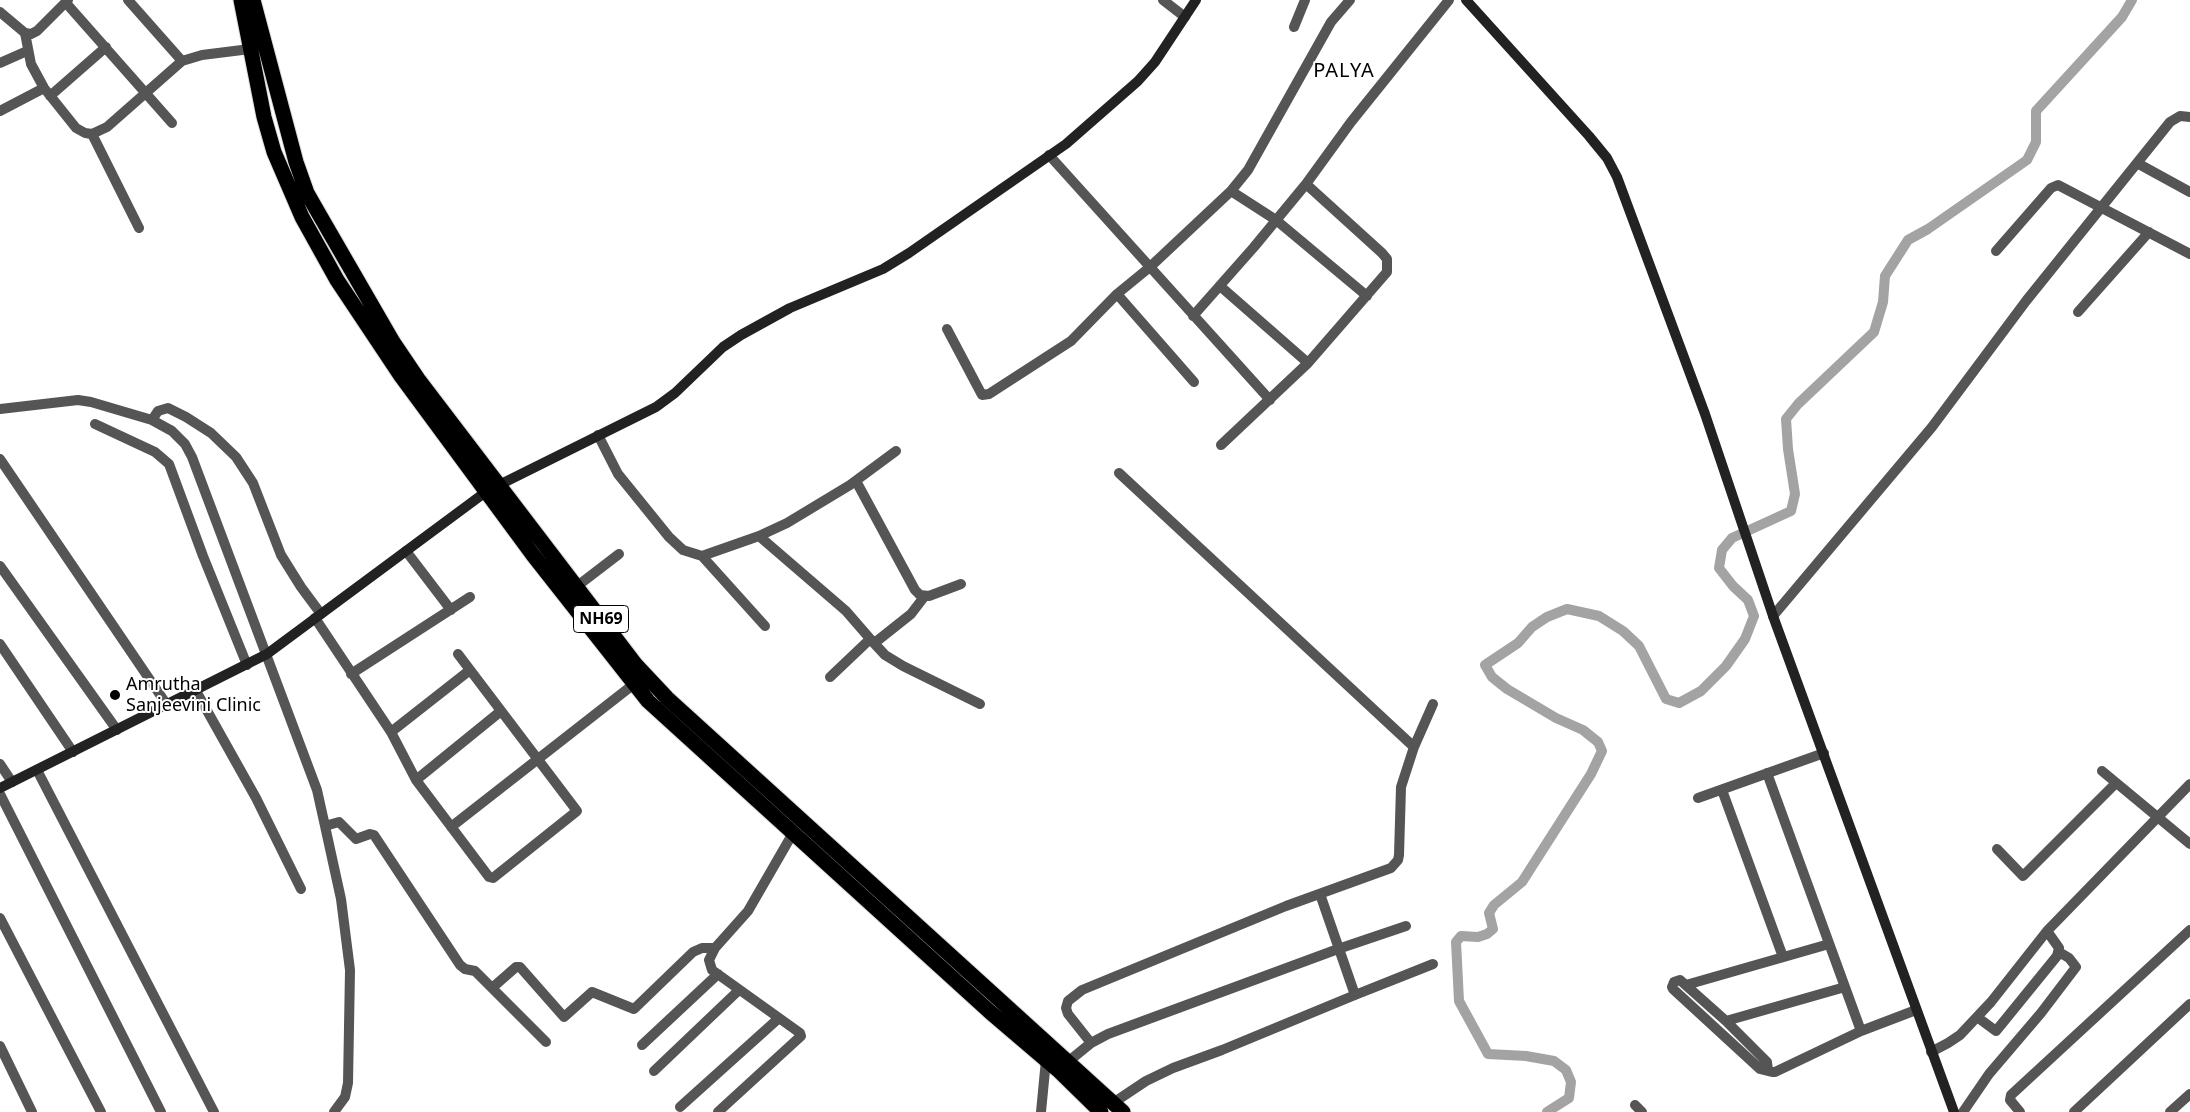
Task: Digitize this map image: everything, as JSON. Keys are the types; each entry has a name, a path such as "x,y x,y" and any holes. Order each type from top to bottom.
{"highway":[{"name":"NH69","path":"241,0 250,49 274,152 301,196"},
{"name":"NH69","path":"253,0 296,162 302,217 338,280 387,356 492,487 576,587 636,665 667,698 1062,1066 1112,1109"},
{"name":"NH69","path":"492,487 533,555 648,701 1046,1060 1062,1066"}],"street":[{"path":"128,0 182,61"},
{"path":"1163,0 1185,17"},
{"path":"0,788 258,659 492,487 656,408 675,393 723,347 741,335 790,308 883,269 909,253 1066,144 1138,81 1155,62 1196,0"},
{"path":"947,329 978,391 982,395 989,394 1071,341 1117,294 1150,267 1231,190 1256,159 1331,22 1350,0"},
{"path":"1193,316 1306,184 1351,122 1449,0"},
{"path":"1466,0 1595,144 1607,158 1618,177 1705,414 1773,616 1824,753 1930,1052 1954,1112"},
{"path":"1,13 25,33 31,34 37,31 67,1 172,123"},
{"path":"1294,27 1300,2"},
{"path":"25,33 31,64 47,92 76,128 85,133 92,134 107,127 182,61 202,55 250,49"},
{"path":"0,111 47,92 106,47"},
{"path":"0,62 27,51"},
{"path":"1773,616 1932,427 2026,301 2170,122 2180,116 2190,117"},
{"path":"92,134 138,228"},
{"path":"1050,155 1270,400"},
{"path":"2137,163 2190,192"},
{"path":"1221,445 1308,364 1387,272 1387,259 1306,184"},
{"path":"1996,251 2055,185 2058,185 2190,254"},
{"path":"1231,190 1276,220 1367,296"},
{"path":"2078,312 2149,232"},
{"path":"1220,286 1308,364"},
{"path":"1117,294 1194,382"},
{"path":"0,409 78,400 152,420 172,431 185,444 192,457 258,659"},
{"path":"152,420 158,411 168,408 211,433 236,457 253,483 281,554 351,674 391,732 416,780 489,876 493,878 577,812 576,808 458,654"},
{"path":"95,424 155,452 169,464 203,556 258,659 317,790 341,899 350,970 348,1083 344,1097 334,1112"},
{"path":"598,435 618,474 669,537 683,550 702,556 765,626"},
{"path":"702,556 759,536 787,523 856,481 896,451"},
{"path":"0,459 166,705"},
{"path":"1118,473 1414,747"},
{"path":"856,481 915,590 924,597"},
{"path":"759,536 846,612 885,655 903,666 980,704"},
{"path":"406,551 450,610"},
{"path":"576,587 620,554"},
{"path":"0,566 117,730"},
{"path":"871,640 878,641 911,614 924,597 961,584"},
{"path":"351,674 470,597"},
{"path":"830,677 871,640"},
{"path":"0,644 73,752"},
{"path":"391,732 470,670"},
{"path":"451,827 634,684"},
{"path":"196,691 256,798 301,889"},
{"path":"1090,1043 1068,1014 1066,1008 1068,1001 1082,990 1277,909 1391,868 1398,860 1401,787 1414,747 1433,704"},
{"path":"416,780 501,710"},
{"path":"1698,798 1824,753"},
{"path":"0,764 12,782"},
{"path":"37,770 214,1112"},
{"path":"2102,771 2190,844"},
{"path":"1767,773 1861,1031"},
{"path":"1997,849 2023,876 2116,783"},
{"path":"1930,1052 1948,1044 1977,1017 2047,931 2190,784"},
{"path":"1722,790 1783,957"},
{"path":"0,794 161,1112"},
{"path":"325,826 339,822 356,839 374,835 460,965 475,971 546,1042"},
{"path":"718,1112 801,1036 800,1033 739,990 709,966 709,960 715,948 748,911 793,833"},
{"path":"1320,894 1355,994"},
{"path":"0,918 101,1112"},
{"path":"1062,1066 1090,1043 1130,1025 1406,926"},
{"path":"2020,1112 2010,1100 2011,1094 2190,930"},
{"path":"1964,1112 1989,1074 2041,1013 2076,967 2069,958 2059,952 2057,945 2047,931"},
{"path":"1686,984 1829,944"},
{"path":"492,988 516,967 520,967 564,1017 592,992 634,1009 693,952 702,948 715,948"},
{"path":"1977,1017 1996,1031 2059,952"},
{"path":"1112,1109 1146,1081 1173,1068 1256,1037 1355,994 1433,964"},
{"path":"642,1045 718,974"},
{"path":"1768,1070 1767,1062 1726,1021 1686,984 1678,980 1672,987 1760,1069 1775,1072 1861,1031 1916,1010"},
{"path":"1726,1021 1845,987"},
{"path":"654,1071 739,990"},
{"path":"2074,1112 2190,1004"},
{"path":"680,1107 779,1018"},
{"path":"0,1046 32,1112"},
{"path":"1041,1112 1046,1060"},
{"path":"2170,1112 2190,1094"}],"waterway":[{"path":"1547,1112 1569,1098 1571,1082 1566,1070 1554,1061 1526,1056 1488,1054 1459,1001 1456,942 1461,936 1478,937 1487,934 1493,929 1489,913 1494,905 1522,882 1591,774 1602,751 1598,742 1583,730 1556,718 1507,689 1492,677 1485,665 1518,643 1532,627 1547,617 1567,609 1599,616 1623,631 1639,646 1666,699 1679,703 1701,691 1726,666 1745,639 1754,616 1748,600 1733,586 1719,568 1722,550 1732,538 1791,511 1795,494 1788,449 1786,419 1798,404 1874,332 1883,302 1885,276 1908,240 1928,229 2027,160 2036,142 2036,111 2122,17 2132,0"}],"place":[{"name":"Amrutha Sanjeevini Clinic","path":"115,695"}],"district":[{"name":"PALYA","path":"1344,71"}]}
